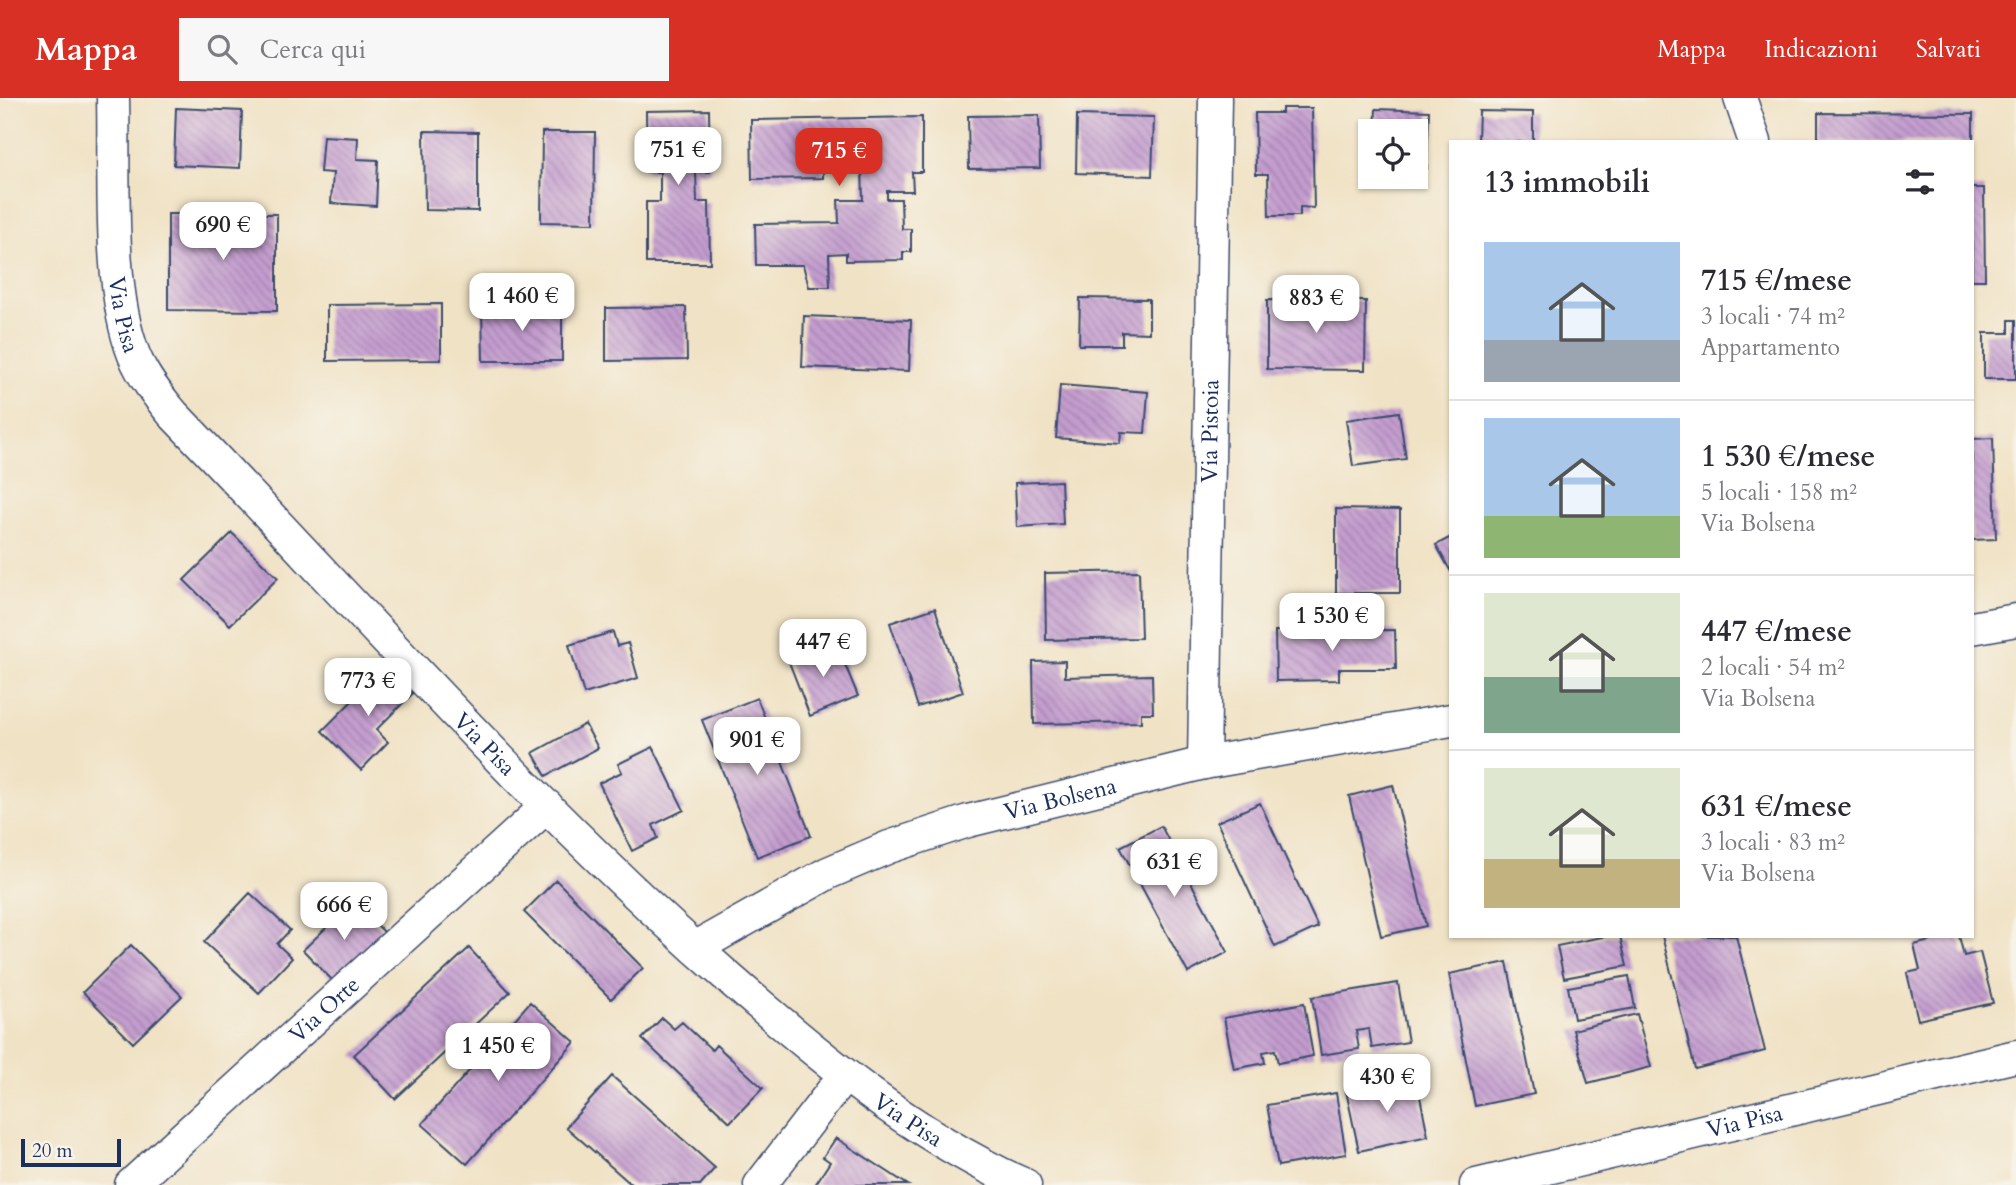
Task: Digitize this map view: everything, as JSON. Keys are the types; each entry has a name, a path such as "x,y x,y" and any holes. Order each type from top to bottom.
{"street":[{"name":"Via Pisa","path":"113,98 118,283 130,342 148,381 173,414 547,806 695,948 844,1076 931,1135 1025,1185"},
{"name":"Via Pistoia","path":"1205,763 1215,98"},
{"path":"1740,98 1754,140"},
{"path":"1974,628 2016,620"},
{"name":"Via Bolsena","path":"695,948 810,883 890,847 979,818 1205,763 1449,720"},
{"name":"Via Orte","path":"131,1185 547,806"},
{"name":"Via Pisa","path":"1475,1185 2016,1056"},
{"path":"760,1185 844,1076"}],"building":[{"path":"176,108 242,111 240,168 174,165"},
{"path":"1282,108 1312,108 1314,208 1300,207 1300,216 1269,216 1268,174 1256,174 1255,113 1282,113"},
{"path":"1376,109 1429,111 1428,140 1428,119 1376,119"},
{"path":"709,110 710,172 696,172 697,202 709,202 710,263 646,263 646,202 660,202 660,172 647,172 646,111"},
{"path":"1479,111 1533,112 1533,140 1478,140"},
{"path":"1818,113 1973,114 1973,140 1818,140"},
{"path":"1039,115 1040,168 969,169 968,116"},
{"path":"1077,115 1154,117 1152,176 1076,173"},
{"path":"922,117 922,172 912,172 913,191 887,191 887,199 901,199 902,229 911,229 911,252 903,252 903,260 846,261 846,253 829,254 830,287 809,287 803,265 756,265 755,224 839,223 838,200 863,200 862,168 823,169 823,178 752,179 751,120"},
{"path":"424,131 478,132 478,211 425,210"},
{"path":"542,132 595,132 594,223 541,222"},
{"path":"323,136 358,138 357,159 378,160 376,206 331,203 333,173 320,172"},
{"path":"1974,188 1984,188 1985,280 1974,280"},
{"path":"168,214 277,214 277,311 168,310"},
{"path":"1080,298 1149,299 1149,333 1122,332 1122,345 1079,345"},
{"path":"1267,300 1366,301 1365,370 1267,369"},
{"path":"441,304 441,360 327,361 327,305"},
{"path":"562,305 562,361 483,361 482,306"},
{"path":"686,307 687,360 606,361 606,308"},
{"path":"804,316 911,320 909,371 802,367"},
{"path":"2009,320 2016,320 2016,379 1984,379 1984,333 2009,333"},
{"path":"1060,385 1148,392 1145,433 1121,432 1120,443 1056,438"},
{"path":"1399,412 1406,459 1353,466 1346,420"},
{"path":"1993,438 1996,539 1974,540 1974,439"},
{"path":"1061,481 1063,524 1017,527 1015,483"},
{"path":"1336,509 1400,510 1400,593 1336,593"},
{"path":"232,533 278,578 230,625 184,580"},
{"path":"1449,538 1449,568 1436,545"},
{"path":"1139,571 1141,638 1046,640 1045,573"},
{"path":"935,608 963,692 918,707 890,623"},
{"path":"1395,630 1396,669 1339,669 1339,680 1276,681 1275,631"},
{"path":"613,632 617,646 628,643 638,678 584,694 569,645"},
{"path":"836,643 858,696 810,716 789,662"},
{"path":"1065,661 1065,677 1152,675 1153,713 1141,713 1141,722 1034,724 1033,662"},
{"path":"386,667 413,693 376,730 388,742 361,770 322,731"},
{"path":"757,698 811,836 757,857 702,720"},
{"path":"585,724 598,748 546,776 533,753"},
{"path":"653,747 684,810 653,825 658,838 632,851 599,783 622,772 618,764"},
{"path":"1393,785 1426,926 1381,936 1349,796"},
{"path":"1260,803 1318,927 1275,947 1217,822"},
{"path":"1161,826 1228,952 1188,973 1120,847"},
{"path":"556,880 643,968 611,999 524,912"},
{"path":"250,893 290,930 277,944 292,958 259,993 204,942"},
{"path":"354,901 386,934 335,983 303,950"},
{"path":"1597,938 1620,938 1627,966 1564,978 1557,946"},
{"path":"1662,938 1737,938 1765,1051 1695,1069"},
{"path":"1942,938 1960,938 1964,956 1980,952 1993,1003 1918,1020 1907,973 1920,970 1914,945"},
{"path":"131,945 182,996 133,1043 83,992"},
{"path":"469,948 510,992 395,1099 354,1055"},
{"path":"1507,962 1534,1094 1475,1106 1449,974"},
{"path":"1629,976 1635,1008 1574,1019 1568,987"},
{"path":"1398,983 1408,1042 1372,1048 1369,1029 1356,1031 1359,1049 1321,1055 1312,997"},
{"path":"530,1002 575,1042 467,1164 422,1124"},
{"path":"1304,1003 1313,1056 1278,1063 1275,1050 1263,1052 1265,1063 1234,1069 1224,1018"},
{"path":"1637,1014 1651,1067 1588,1083 1573,1030"},
{"path":"662,1018 674,1029 682,1022 712,1050 716,1045 763,1088 730,1122 642,1039"},
{"path":"612,1076 715,1168 700,1185 632,1185 566,1127"},
{"path":"1416,1077 1428,1136 1359,1151 1346,1091"},
{"path":"1336,1093 1346,1154 1278,1166 1267,1105"},
{"path":"836,1138 908,1185 815,1185 830,1162 823,1157"}]}
